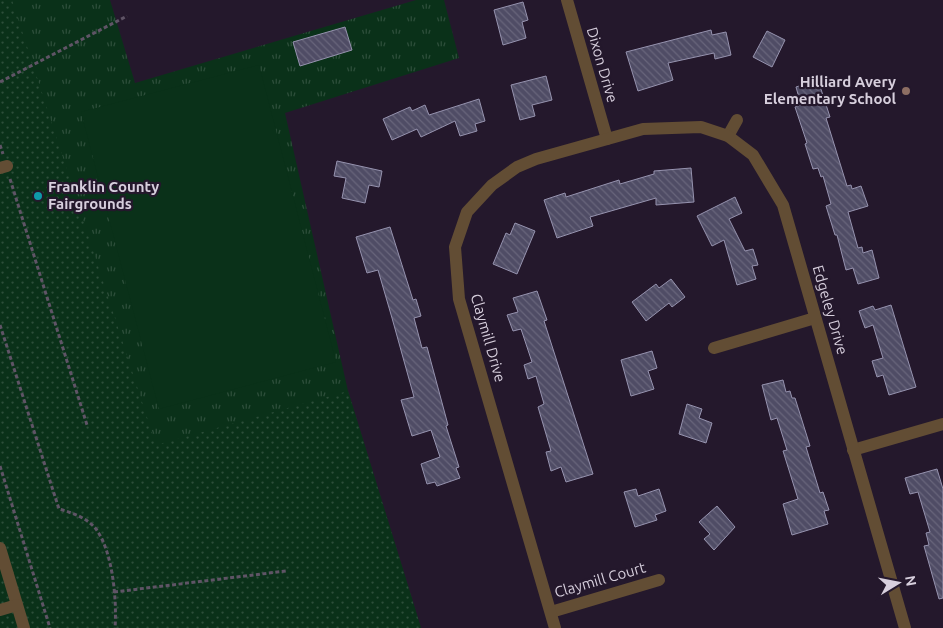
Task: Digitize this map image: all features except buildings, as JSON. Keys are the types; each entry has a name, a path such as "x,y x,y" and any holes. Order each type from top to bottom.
{"street":[{"name":"Dixon Drive","path":"567,0 607,139"},
{"path":"728,136 737,120"},
{"name":"Edgeley Drive","path":"607,139 643,128 701,127 728,136 753,155 783,205 905,628"},
{"name":"Claymill Drive","path":"555,628 459,299 455,247 467,212 492,185 517,167 607,139"},
{"path":"714,348 815,318"},
{"path":"853,450 943,424"},
{"path":"0,548 24,628"},
{"name":"Claymill Court","path":"550,612 659,580"},
{"path":"0,610 17,605"}],"path":[{"path":"0,82 128,16"},
{"path":"0,145 3,167 86,425"},
{"path":"0,325 59,509 77,514 96,528 105,546 114,592 115,628"},
{"path":"0,466 50,628"},
{"path":"114,592 286,571"}],"green space":[{"path":"0,0 110,0 135,83 416,0 444,0 459,58 285,113 348,391 421,628 0,628"},
{"name":"Franklin County Fairgrounds","path":"0,0 12,0 156,445 348,391 421,628 0,628"},
{"path":"259,65 336,362 159,409 81,112"}],"place":[{"name":"Hilliard Avery Elementary School","path":"906,91"},
{"name":"Franklin County Fairgrounds","path":"38,196"}]}
